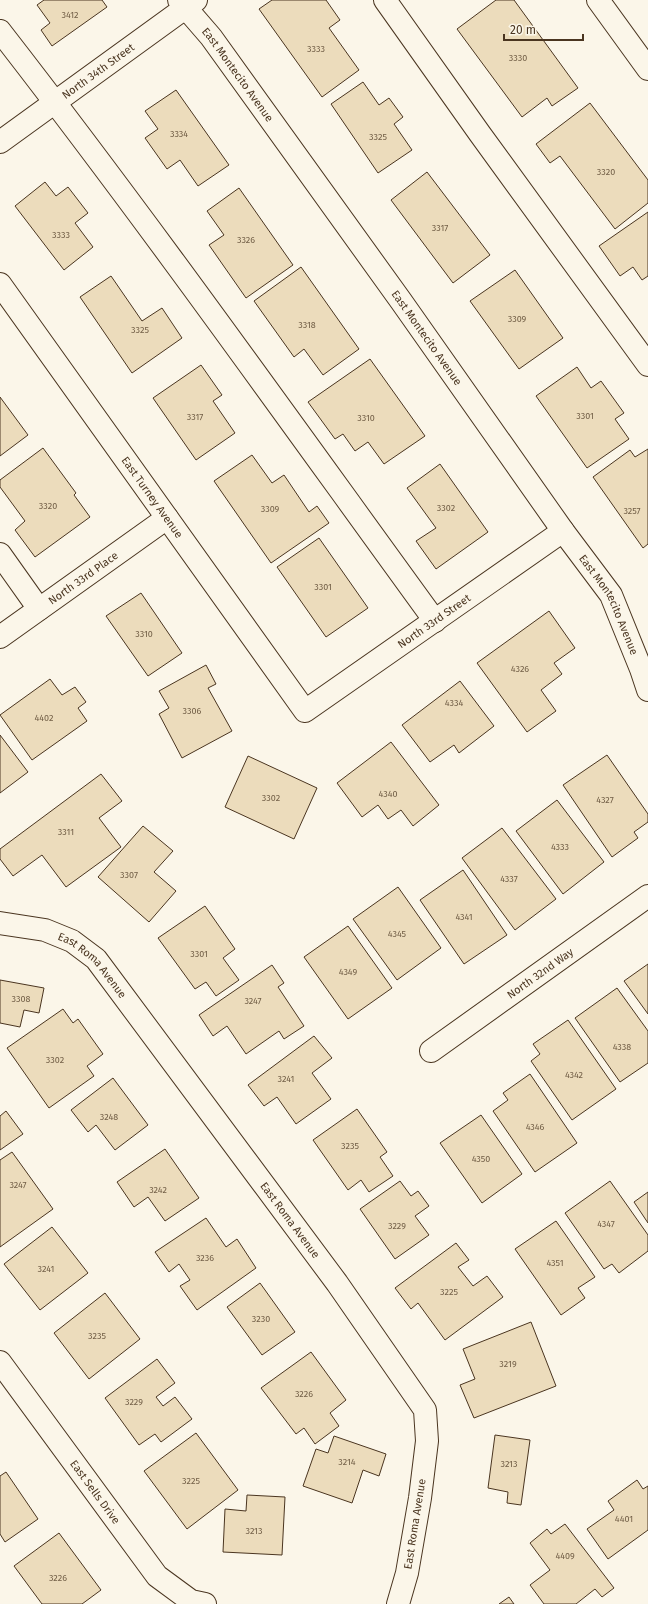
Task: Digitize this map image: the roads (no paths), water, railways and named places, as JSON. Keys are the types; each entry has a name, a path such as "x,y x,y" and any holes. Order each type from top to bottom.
{"street":[{"path":"385,0 480,134 648,365"},
{"path":"598,0 648,69"},
{"name":"North 34th Street","path":"0,142 187,2"},
{"name":"East Montecito Avenue","path":"187,2 563,530 611,595 641,668 648,690"},
{"path":"0,31 55,102 206,305 435,621"},
{"name":"East Turney Avenue","path":"0,284 305,711"},
{"name":"North 33rd Place","path":"0,637 167,518"},
{"name":"North 33rd Street","path":"305,711 563,530"},
{"path":"0,554 39,609"},
{"name":"North 32nd Way","path":"431,1051 648,896"},
{"name":"East Roma Avenue","path":"0,923 45,930 72,941 96,959 337,1283 426,1410 427,1441 420,1498 407,1573 398,1604"},
{"name":"East Sells Drive","path":"0,1362 157,1576 191,1601 205,1604"}]}
